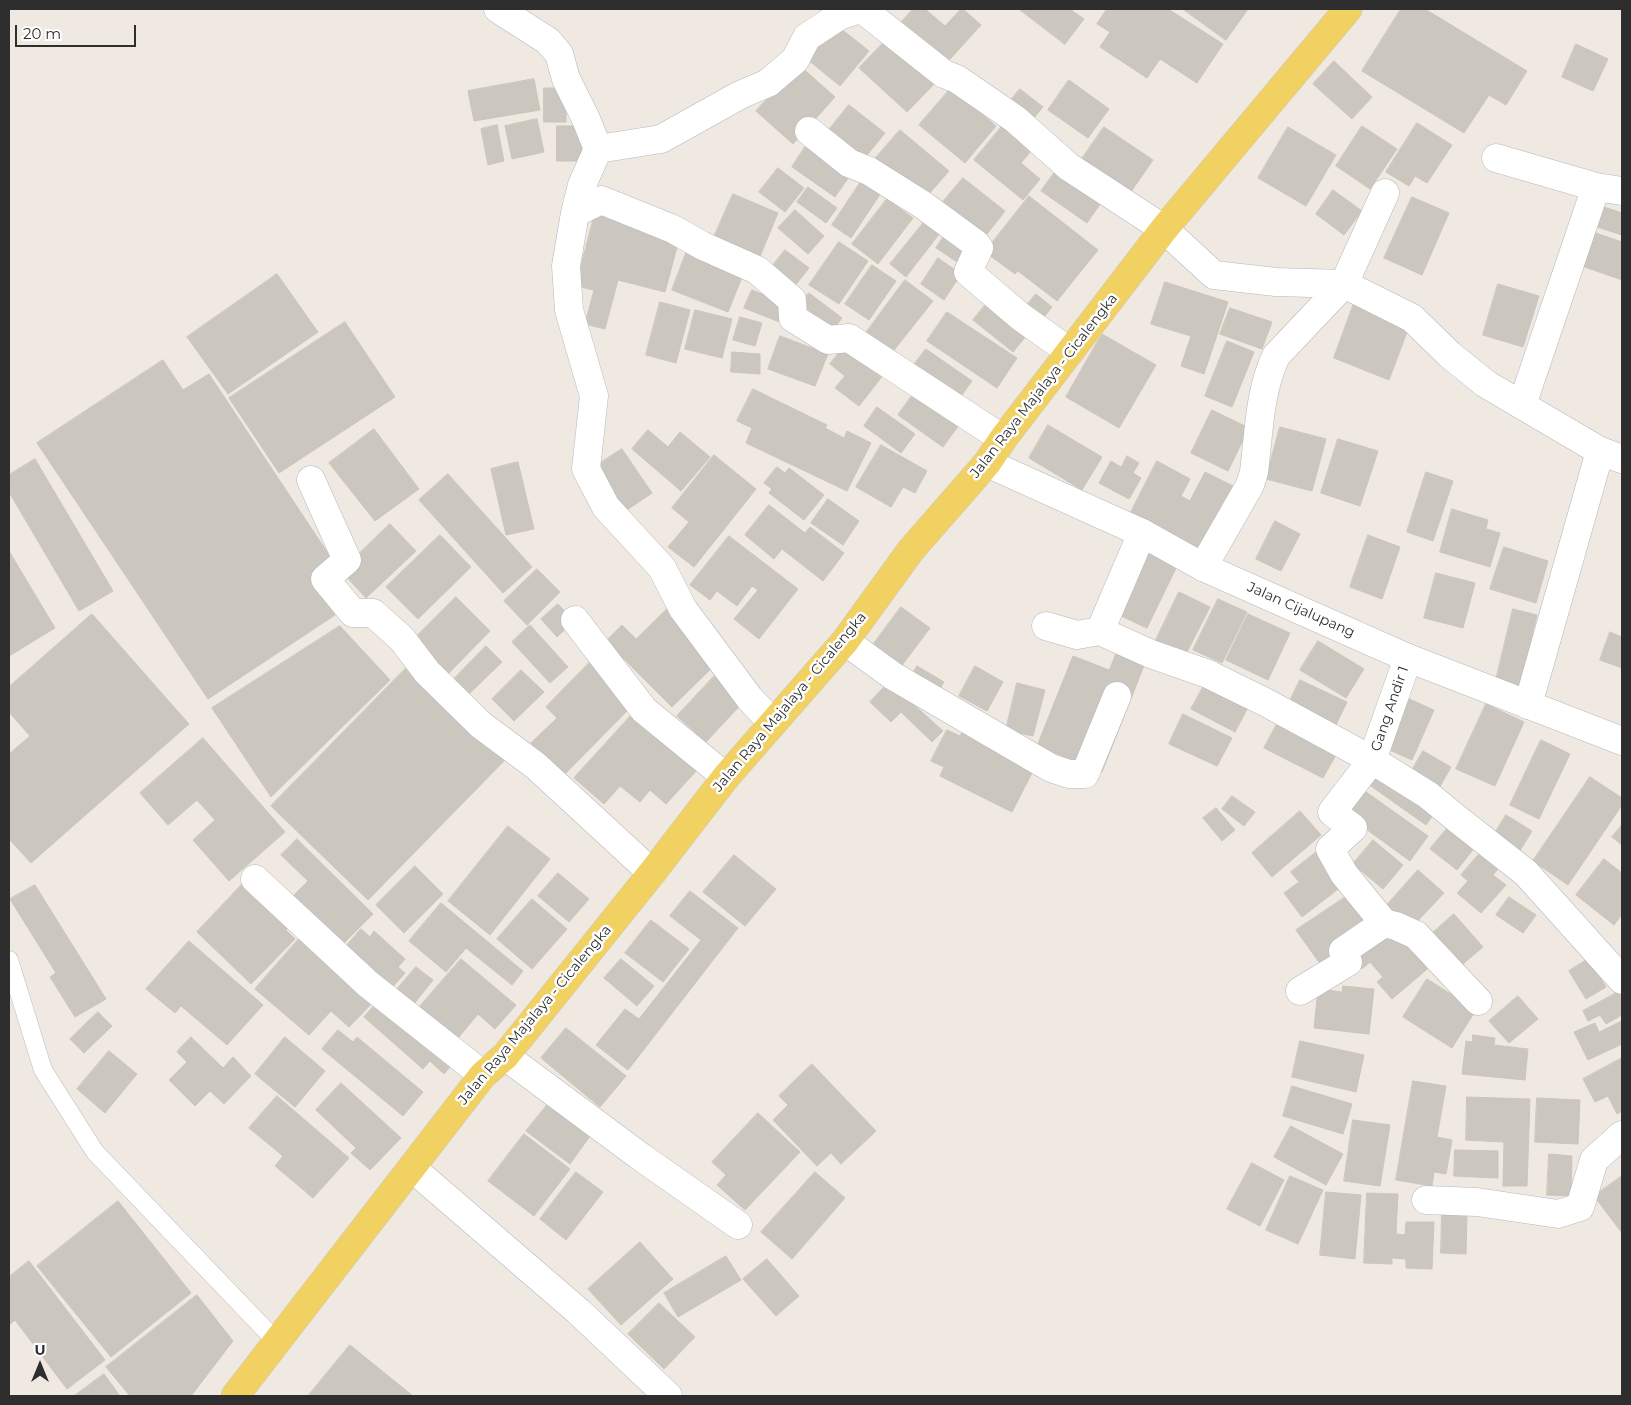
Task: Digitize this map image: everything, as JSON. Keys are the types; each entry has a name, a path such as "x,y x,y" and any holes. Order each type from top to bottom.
{"main road":[{"name":"Jalan Raya Majalaya - Cicalengka","path":"235,1396 483,1075 505,1056 726,777 844,641 911,550 987,462 1003,438 1164,230 1348,9"}],"street":[{"path":"498,9 548,40 559,54 566,79 586,119 598,149 582,185 566,266 569,310 594,396 586,468 606,507 662,568 683,609 750,699 772,722"},
{"path":"598,149 661,139 740,95 768,83 795,60 806,36 839,16 861,9 944,74 957,79 1015,119 1069,167 1164,230 1214,275 1276,282 1344,284 1412,318 1457,361 1486,384 1611,455 1528,705"},
{"path":"809,131 849,163 869,171 923,205 976,244 979,248 968,272 1021,317 1070,352"},
{"path":"1496,158 1609,189 1522,405"},
{"path":"1203,567 1250,485 1254,472 1264,392 1276,356 1344,284 1385,193"},
{"path":"575,213 601,200 673,230 703,246 757,270 792,300 793,318 828,340 849,338 1003,438"},
{"name":"Jalan Cijalupang","path":"987,462 1142,533 1203,567 1408,658 1622,741"},
{"path":"312,480 347,560 325,579 354,614 373,613 402,639 427,672 481,725 536,766 652,872"},
{"path":"1100,632 1142,533"},
{"path":"575,620 644,710 726,777"},
{"path":"1046,626 1077,635 1100,632 1151,654 1208,674 1265,702 1372,760 1428,795 1490,846 1526,872 1622,980"},
{"path":"844,641 893,676 1051,768 1069,774 1085,774 1117,696"},
{"name":"Gang Andir 1","path":"1384,923 1344,874 1330,849 1353,828 1332,812 1372,760 1408,658"},
{"path":"255,879 368,984 483,1075"},
{"path":"1300,991 1348,962 1343,951 1384,923 1416,935 1478,1001"},
{"path":"505,1056 641,1157 738,1225"},
{"path":"1426,1200 1477,1202 1558,1214 1580,1207 1594,1160 1622,1135"},
{"path":"412,1168 578,1311 668,1396"}],"lane":[{"path":"9,960 43,1070 95,1152 276,1341"}],"building":[{"path":"913,9 925,9 945,26 963,9 981,25 942,68 897,27"},
{"path":"1019,9 1070,9 1084,19 1065,44"},
{"path":"1107,9 1168,9 1223,44 1197,83 1160,59 1147,78 1100,47 1110,32 1097,24"},
{"path":"1183,9 1248,9 1226,40"},
{"path":"1401,9 1425,9 1527,71 1506,105 1489,95 1464,133 1362,71"},
{"path":"835,24 869,51 840,86 807,59"},
{"path":"887,39 941,77 907,112 859,68"},
{"path":"1576,44 1608,59 1593,91 1562,77"},
{"path":"1334,61 1372,97 1352,119 1313,84"},
{"path":"799,65 835,97 793,144 756,111"},
{"path":"534,79 540,110 474,121 468,91"},
{"path":"1069,80 1109,109 1088,138 1048,110"},
{"path":"544,88 566,88 566,122 544,122"},
{"path":"951,88 996,126 965,163 919,125"},
{"path":"1020,89 1043,107 1028,125 1005,107"},
{"path":"849,105 885,133 859,165 823,137"},
{"path":"537,119 544,152 512,159 505,126"},
{"path":"1008,119 1031,151 1021,163 1040,179 1023,200 974,160"},
{"path":"1417,123 1452,145 1427,183 1415,176 1409,186 1386,172"},
{"path":"497,125 504,161 488,165 481,129"},
{"path":"557,126 582,126 582,161 557,161"},
{"path":"1362,126 1397,149 1370,189 1336,166"},
{"path":"1104,127 1153,160 1128,196 1079,163"},
{"path":"1288,127 1336,155 1306,206 1258,178"},
{"path":"900,130 949,171 922,202 873,161"},
{"path":"805,147 849,177 835,197 792,167"},
{"path":"1060,165 1105,197 1087,223 1041,191"},
{"path":"778,168 804,188 785,212 759,192"},
{"path":"963,178 1005,211 980,243 937,209"},
{"path":"862,180 881,193 851,238 832,225"},
{"path":"808,187 837,208 826,223 797,202"},
{"path":"1333,190 1362,211 1344,235 1316,214"},
{"path":"733,194 778,213 756,266 710,246"},
{"path":"1029,196 1098,250 1057,301 1018,271 1015,274 985,252"},
{"path":"1412,197 1449,213 1422,275 1384,258"},
{"path":"887,199 913,218 878,264 852,244"},
{"path":"1604,207 1622,213 1622,235 1597,227"},
{"path":"795,210 824,236 808,254 778,228"},
{"path":"595,213 680,236 665,292 618,280 605,329 585,324 594,290 576,286"},
{"path":"925,221 940,233 906,277 890,264"},
{"path":"949,228 976,247 963,266 936,248"},
{"path":"1593,232 1622,242 1622,280 1582,266"},
{"path":"839,242 868,261 839,304 809,285"},
{"path":"688,248 745,270 728,312 672,290"},
{"path":"785,250 809,268 790,292 766,274"},
{"path":"938,258 961,274 944,300 921,284"},
{"path":"872,265 896,281 869,320 845,304"},
{"path":"277,274 318,332 228,394 187,337"},
{"path":"905,280 933,301 891,354 865,334"},
{"path":"1165,282 1228,302 1204,374 1181,366 1191,336 1151,324"},
{"path":"1498,284 1539,296 1523,347 1483,335"},
{"path":"752,290 789,305 782,323 744,308"},
{"path":"809,293 842,318 828,336 795,310"},
{"path":"1036,294 1052,307 1037,326 1021,312"},
{"path":"991,298 1031,330 1013,352 973,320"},
{"path":"660,302 690,310 676,363 646,355"},
{"path":"1354,303 1410,324 1389,380 1334,358"},
{"path":"1230,308 1272,322 1262,349 1220,334"},
{"path":"695,310 732,319 722,358 685,349"},
{"path":"947,312 1017,358 997,388 927,341"},
{"path":"740,317 762,323 755,346 733,340"},
{"path":"345,322 395,397 279,473 229,398"},
{"path":"1102,334 1156,365 1119,428 1066,397"},
{"path":"780,336 828,354 815,386 768,369"},
{"path":"1227,341 1254,352 1232,407 1205,396"},
{"path":"845,345 884,374 859,406 835,388 845,376 830,364"},
{"path":"926,349 972,381 956,403 910,370"},
{"path":"732,352 760,354 760,374 731,372"},
{"path":"163,360 183,390 209,374 337,567 313,582 335,615 208,699 37,443"},
{"path":"919,386 964,418 943,447 898,415"},
{"path":"753,389 827,425 825,428 844,438 847,431 871,443 847,491 746,443 752,428 737,421"},
{"path":"877,407 915,434 901,453 864,426"},
{"path":"1212,410 1249,428 1228,471 1191,453"},
{"path":"1048,425 1102,457 1082,490 1029,458"},
{"path":"1280,427 1326,439 1312,491 1266,479"},
{"path":"374,429 419,489 375,521 329,463"},
{"path":"648,430 668,447 680,432 710,457 681,491 632,449"},
{"path":"1338,439 1378,451 1360,506 1321,493"},
{"path":"881,445 927,471 915,493 903,487 891,507 856,487"},
{"path":"622,449 652,493 624,512 594,467"},
{"path":"714,455 756,489 694,567 668,547 689,522 672,508"},
{"path":"1127,456 1139,463 1133,473 1141,478 1129,499 1099,483 1111,461 1121,467"},
{"path":"35,459 113,591 79,611 9,492 9,475"},
{"path":"1157,461 1190,479 1181,496 1190,501 1205,472 1239,489 1206,552 1130,514"},
{"path":"518,462 534,529 506,535 491,469"},
{"path":"777,467 785,473 789,468 824,495 804,520 769,493 772,489 764,483"},
{"path":"1426,472 1453,481 1433,541 1407,532"},
{"path":"448,474 532,567 503,593 419,500"},
{"path":"828,499 859,521 843,545 811,523"},
{"path":"769,505 805,533 810,527 844,553 823,581 782,549 774,559 745,535"},
{"path":"1452,509 1488,520 1486,529 1500,533 1490,567 1440,552"},
{"path":"1275,521 1300,534 1281,571 1256,559"},
{"path":"390,524 416,551 366,598 341,571"},
{"path":"440,535 471,567 418,619 386,587"},
{"path":"1368,535 1400,547 1382,599 1350,587"},
{"path":"729,536 798,589 759,639 734,619 758,590 752,586 737,606 717,591 710,600 690,585"},
{"path":"1504,547 1548,561 1536,603 1490,589"},
{"path":"1142,550 1177,566 1147,628 1121,616 1138,581 1129,577"},
{"path":"9,551 55,628 9,656"},
{"path":"537,569 560,592 527,625 504,601"},
{"path":"1436,573 1475,583 1463,628 1424,618"},
{"path":"1179,592 1210,607 1184,658 1154,644"},
{"path":"456,597 490,631 446,676 412,641"},
{"path":"1218,599 1247,612 1222,663 1193,650"},
{"path":"558,604 574,621 557,637 541,619"},
{"path":"901,607 930,628 897,672 869,650"},
{"path":"668,608 720,660 672,707 606,641 622,625 636,639"},
{"path":"1513,609 1537,615 1520,686 1496,680"},
{"path":"92,614 189,724 31,863 9,839 9,754 30,736 9,712 9,687"},
{"path":"1248,614 1290,633 1268,680 1226,660"},
{"path":"530,625 568,667 550,683 512,642"},
{"path":"340,626 390,680 271,797 212,708"},
{"path":"1610,632 1622,637 1622,668 1600,660"},
{"path":"1318,641 1364,669 1346,698 1300,670"},
{"path":"486,646 502,662 467,696 452,681"},
{"path":"1119,647 1147,658 1102,772 1037,746 1073,656 1109,670"},
{"path":"590,662 633,705 564,775 531,743 557,718 546,707"},
{"path":"408,666 505,760 368,900 271,806"},
{"path":"917,666 944,682 936,695 910,679"},
{"path":"975,666 1003,682 987,711 959,696"},
{"path":"521,670 544,692 514,721 492,699"},
{"path":"720,670 748,697 706,742 677,716"},
{"path":"892,679 911,702 943,731 932,742 901,712 891,722 870,702"},
{"path":"1207,680 1250,704 1235,732 1191,709"},
{"path":"1300,680 1347,702 1334,729 1287,707"},
{"path":"1017,683 1045,690 1033,736 1006,730"},
{"path":"1407,698 1434,710 1412,760 1385,748"},
{"path":"1486,704 1524,722 1495,786 1456,769"},
{"path":"636,710 699,768 666,804 650,790 640,802 620,786 604,804 574,778"},
{"path":"1183,714 1232,738 1217,766 1169,744"},
{"path":"1277,724 1291,732 1295,724 1340,748 1323,778 1264,748"},
{"path":"947,730 960,736 963,731 1035,767 1012,812 940,776 944,767 931,761"},
{"path":"203,738 285,832 229,881 193,840 215,820 197,800 168,825 140,793"},
{"path":"1541,740 1570,754 1539,819 1510,805"},
{"path":"1423,751 1451,767 1438,790 1410,774"},
{"path":"1378,770 1436,811 1426,825 1368,784"},
{"path":"1590,777 1622,798 1622,805 1568,885 1533,861"},
{"path":"1362,789 1428,836 1410,861 1344,813"},
{"path":"1232,796 1255,812 1244,826 1222,809"},
{"path":"1216,808 1235,830 1222,841 1203,818"},
{"path":"1300,811 1321,835 1272,877 1252,853"},
{"path":"1506,815 1532,831 1516,857 1490,841"},
{"path":"1450,825 1476,846 1457,870 1430,849"},
{"path":"1622,825 1622,845 1612,837"},
{"path":"508,826 550,859 490,935 448,901"},
{"path":"297,839 373,914 338,949 289,900 308,881 281,855"},
{"path":"1373,840 1403,865 1383,889 1353,864"},
{"path":"1320,849 1346,883 1302,917 1284,893 1299,882 1291,872"},
{"path":"1480,853 1498,869 1493,875 1506,885 1481,913 1457,893 1468,881 1461,875"},
{"path":"734,855 776,889 745,926 703,892"},
{"path":"1604,859 1622,873 1622,914 1614,925 1576,895"},
{"path":"415,866 443,894 404,933 376,905"},
{"path":"1418,870 1444,893 1412,927 1387,905"},
{"path":"558,873 589,899 569,922 538,896"},
{"path":"248,878 294,921 286,930 295,939 251,984 197,932"},
{"path":"35,885 106,999 75,1017 50,977 56,973 10,899"},
{"path":"690,891 738,928 628,1070 596,1045 625,1009 639,1019 701,940 670,916"},
{"path":"1350,894 1372,925 1326,972 1296,930"},
{"path":"1509,897 1536,915 1523,933 1496,915"},
{"path":"532,899 567,929 532,969 497,939"},
{"path":"441,903 523,971 512,985 466,948 446,972 409,941"},
{"path":"1454,914 1483,947 1457,969 1428,937"},
{"path":"651,920 689,949 663,982 625,953"},
{"path":"1386,927 1432,965 1392,999 1377,982 1383,977 1370,962 1362,969 1352,957"},
{"path":"361,929 370,937 374,931 405,959 398,967 405,973 388,992 342,951"},
{"path":"304,933 378,997 349,1027 331,1011 309,1035 255,989"},
{"path":"189,941 263,1005 227,1045 181,1006 175,1013 146,989"},
{"path":"461,959 516,1005 495,1029 478,1014 454,1043 416,1011"},
{"path":"621,959 654,986 637,1006 604,978"},
{"path":"1588,959 1606,987 1586,999 1569,971"},
{"path":"416,967 433,980 410,1009 392,995"},
{"path":"1427,979 1476,1010 1452,1048 1403,1017"},
{"path":"1343,986 1374,989 1369,1034 1314,1028 1318,989 1342,992"},
{"path":"1620,991 1622,994 1622,1015 1606,1024 1600,1015 1588,1021 1583,1011"},
{"path":"1518,996 1538,1019 1509,1043 1489,1021"},
{"path":"381,998 454,1062 444,1074 430,1061 423,1069 364,1017"},
{"path":"98,1012 112,1026 84,1053 70,1039"},
{"path":"1622,1021 1622,1044 1588,1060 1574,1032 1595,1023 1599,1032"},
{"path":"566,1028 626,1076 600,1107 541,1058"},
{"path":"338,1030 353,1042 357,1037 423,1092 403,1116 322,1049"},
{"path":"1473,1035 1495,1038 1494,1045 1528,1049 1525,1080 1462,1074 1466,1041 1472,1042"},
{"path":"191,1037 223,1068 233,1057 251,1076 224,1104 210,1091 195,1106 169,1080 187,1062 177,1052"},
{"path":"285,1037 325,1071 295,1107 255,1074"},
{"path":"1300,1041 1364,1055 1356,1092 1292,1077"},
{"path":"109,1051 137,1074 105,1113 77,1089"},
{"path":"1622,1058 1622,1111 1617,1114 1608,1096 1595,1102 1583,1079"},
{"path":"812,1064 876,1131 841,1164 831,1153 817,1166 773,1120 788,1105 779,1096"},
{"path":"1413,1081 1446,1086 1437,1137 1452,1140 1446,1174 1434,1172 1432,1186 1396,1180"},
{"path":"341,1083 401,1138 370,1170 351,1153 356,1148 316,1110"},
{"path":"1292,1086 1352,1104 1343,1134 1283,1116"},
{"path":"277,1096 349,1158 313,1198 275,1166 283,1156 249,1128"},
{"path":"1467,1097 1530,1099 1527,1186 1503,1186 1504,1142 1466,1140"},
{"path":"1537,1098 1580,1100 1578,1144 1535,1142"},
{"path":"548,1104 590,1136 570,1164 526,1131"},
{"path":"758,1113 800,1152 745,1210 717,1185 726,1175 712,1162"},
{"path":"1353,1120 1390,1125 1380,1186 1344,1181"},
{"path":"1291,1126 1343,1154 1326,1185 1274,1157"},
{"path":"524,1134 570,1169 534,1216 488,1181"},
{"path":"1455,1150 1498,1151 1498,1178 1454,1176"},
{"path":"1549,1154 1572,1156 1571,1196 1547,1195"},
{"path":"1252,1163 1284,1180 1260,1226 1227,1209"},
{"path":"576,1172 603,1192 566,1240 540,1219"},
{"path":"815,1172 845,1198 792,1259 761,1232"},
{"path":"1290,1176 1323,1190 1298,1244 1266,1230"},
{"path":"1622,1176 1622,1233 1594,1196"},
{"path":"1326,1192 1361,1195 1355,1259 1320,1255"},
{"path":"1367,1193 1398,1194 1396,1234 1405,1235 1406,1222 1434,1222 1432,1269 1406,1268 1406,1259 1392,1258 1392,1264 1364,1263"},
{"path":"118,1201 191,1293 111,1357 37,1266"},
{"path":"1442,1214 1467,1214 1466,1254 1441,1253"},
{"path":"640,1242 673,1279 621,1325 588,1289"},
{"path":"726,1256 741,1280 678,1317 664,1293"},
{"path":"767,1259 799,1296 776,1316 743,1279"},
{"path":"29,1261 105,1360 67,1389 15,1320 9,1325 9,1277"},
{"path":"197,1295 233,1341 191,1396 130,1396 106,1367"},
{"path":"659,1303 695,1337 664,1369 628,1334"},
{"path":"350,1345 413,1396 308,1396"},
{"path":"104,1374 120,1396 74,1396"}]}
